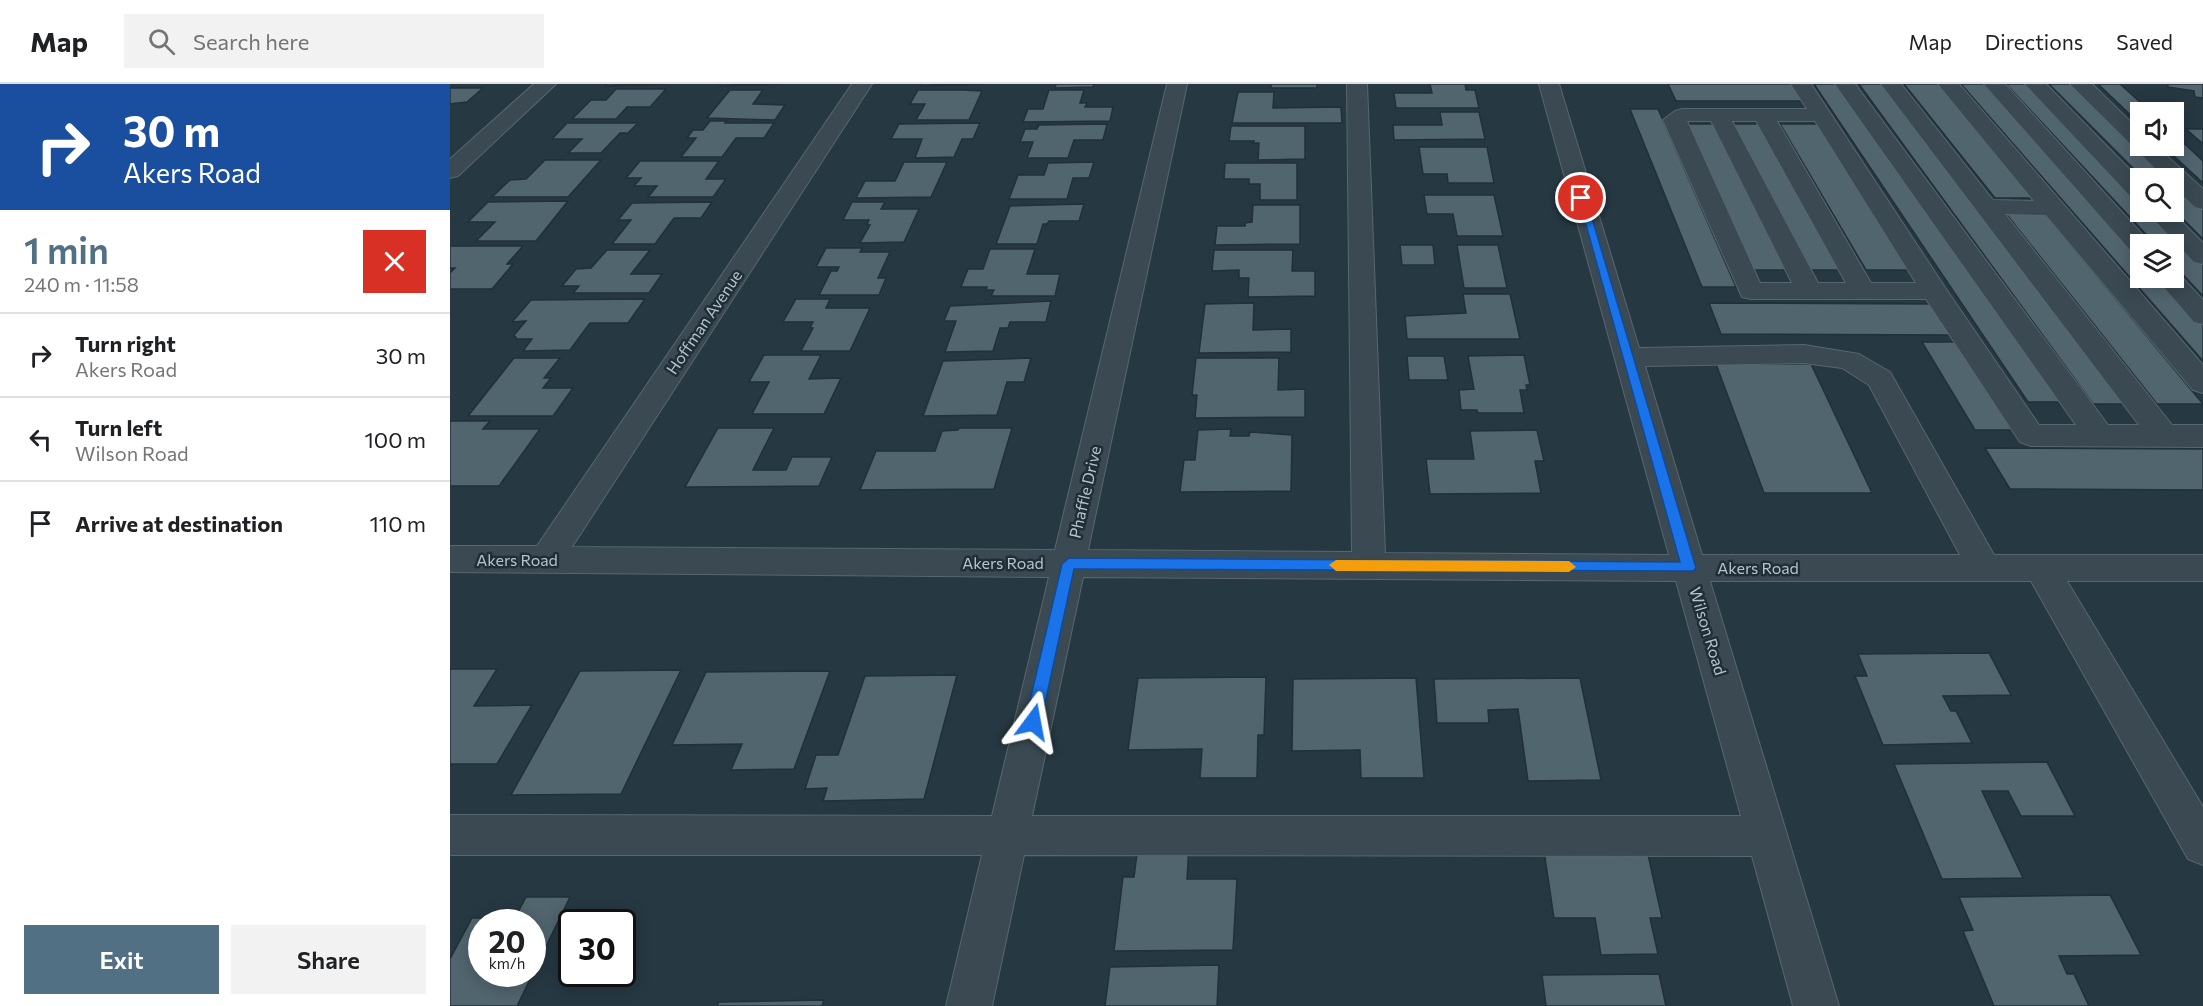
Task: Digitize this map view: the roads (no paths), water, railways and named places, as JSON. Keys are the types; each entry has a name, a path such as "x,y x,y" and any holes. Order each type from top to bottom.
{"street":[{"path":"450,171 546,84"},
{"name":"Hoffman Avenue","path":"546,560 862,84"},
{"name":"Phaffle Drive","path":"969,1006 1177,84"},
{"path":"1357,84 1369,565"},
{"name":"Wilson Road","path":"1549,84 1816,1006"},
{"path":"1801,84 1934,291 2031,435 2203,436"},
{"path":"1845,84 2100,436"},
{"path":"1891,84 2163,436"},
{"path":"1948,84 2203,383"},
{"path":"1994,84 2130,235"},
{"path":"2036,84 2130,183"},
{"path":"2080,84 2130,132"},
{"path":"1822,116 1682,115 1674,120 1750,291 1934,291"},
{"path":"1718,115 1809,291"},
{"path":"1763,115 1863,291"},
{"path":"2155,156 2203,202"},
{"path":"1986,207 2053,208"},
{"path":"2169,222 2203,257"},
{"path":"2178,288 2203,316"},
{"path":"1627,357 1804,354 1849,360 1880,379 1984,568"},
{"name":"Akers Road","path":"450,559 1689,568 2203,568"},
{"path":"2041,568 2203,845"},
{"path":"450,835 1767,836"}]}
